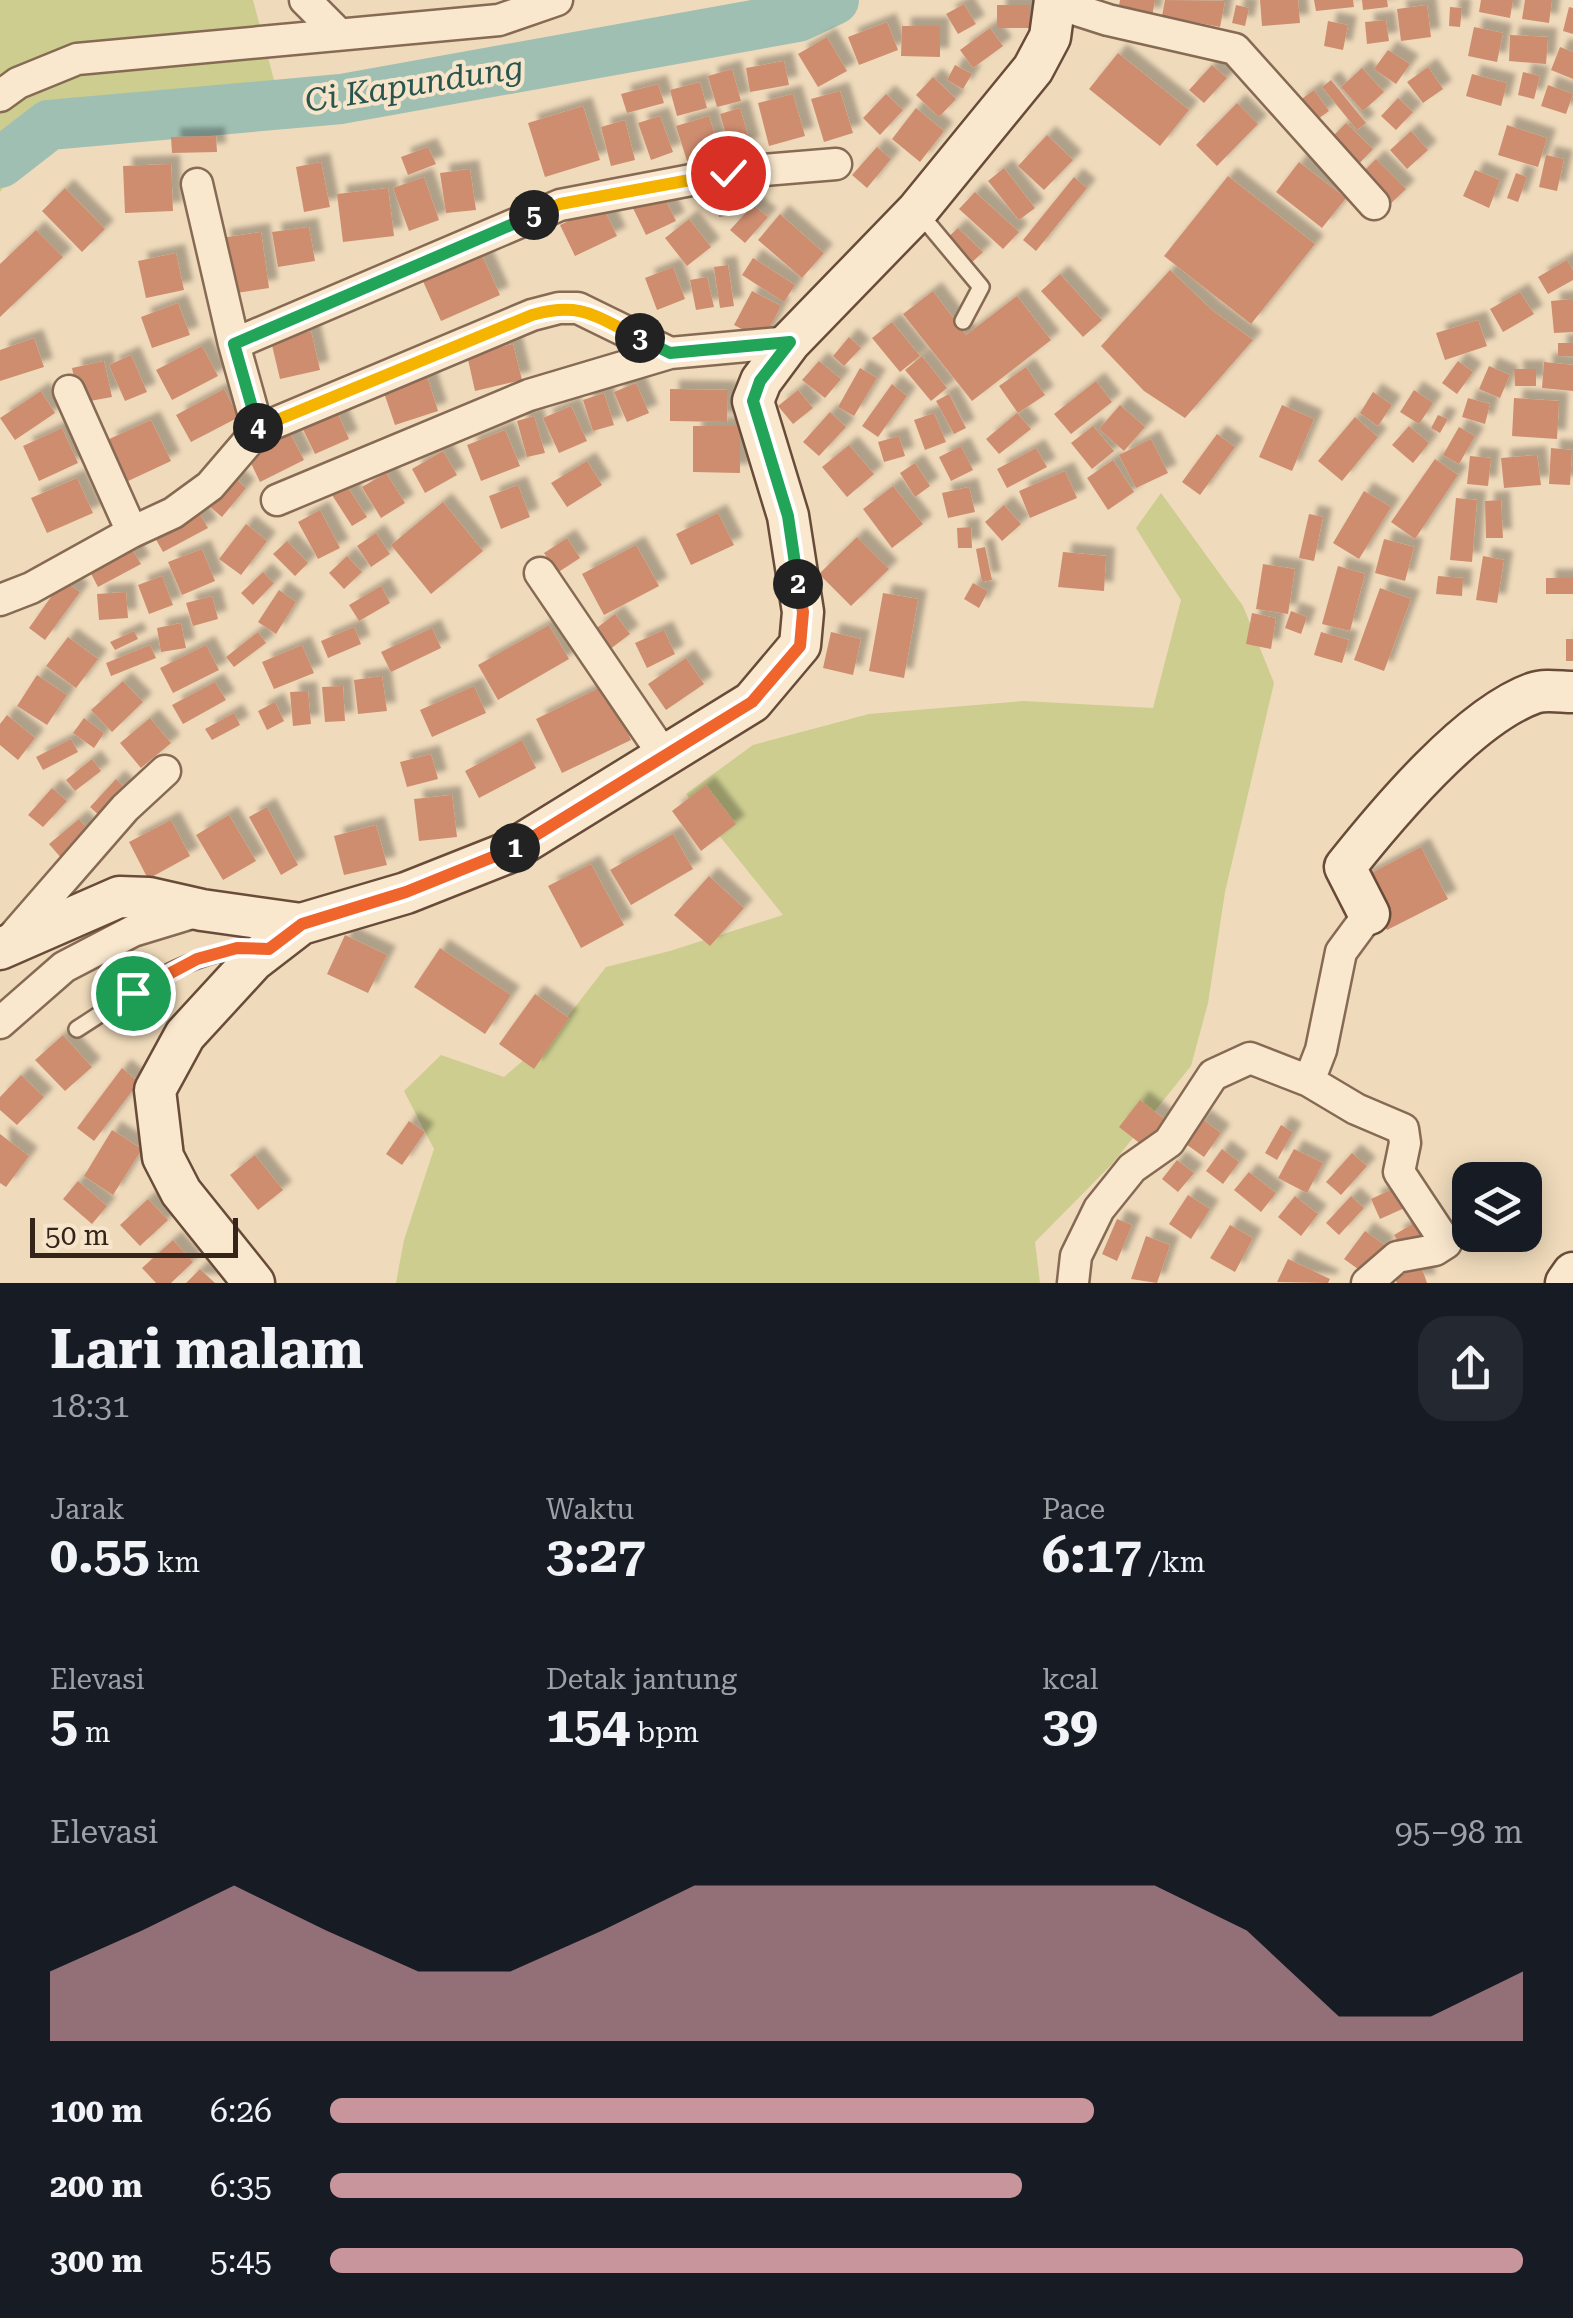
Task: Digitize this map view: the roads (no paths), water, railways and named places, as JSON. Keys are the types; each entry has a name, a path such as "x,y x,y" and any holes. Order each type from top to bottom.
{"main road":[{"path":"254,1283 181,1192 163,1157 155,1090 184,1035 253,961 302,924 406,892 507,853 752,702 800,646 803,612 788,516 753,401 760,381 790,342 917,211 1044,51 1067,3"},
{"path":"1369,914 1344,867 1376,828 1472,728 1536,692 1573,692"},
{"path":"3,947 119,898 149,898 302,924"},
{"path":"1566,1283 1573,1273"}],"street":[{"path":"0,96 18,83 77,59 336,32 458,11 499,20 557,0"},
{"path":"306,2 336,32"},
{"path":"1067,3 1235,49 1374,204"},
{"path":"234,344 560,204 728,173 836,164"},
{"path":"197,184 258,430"},
{"path":"0,600 31,588 173,513 210,486 258,430 532,315 578,308 670,353"},
{"path":"277,500 529,395 670,353 790,342"},
{"path":"69,391 132,532"},
{"path":"540,573 665,757"},
{"path":"3,947 125,808 166,771"},
{"path":"0,1023 64,966 134,931 202,910"},
{"path":"1309,1081 1322,1050 1341,952 1369,914"},
{"path":"1072,1283 1076,1256 1099,1209 1132,1168 1169,1142 1213,1075 1250,1058 1309,1081 1356,1109 1403,1128 1405,1143 1399,1172 1446,1243 1435,1250 1397,1258 1367,1283"}],"lane":[{"path":"917,211 981,287 963,321"},
{"path":"77,1030 133,993 197,959 237,948 269,949"}],"waterway":[{"name":"Ci Kapundung","path":"0,163 49,125 341,99 798,17 834,0"}]}
